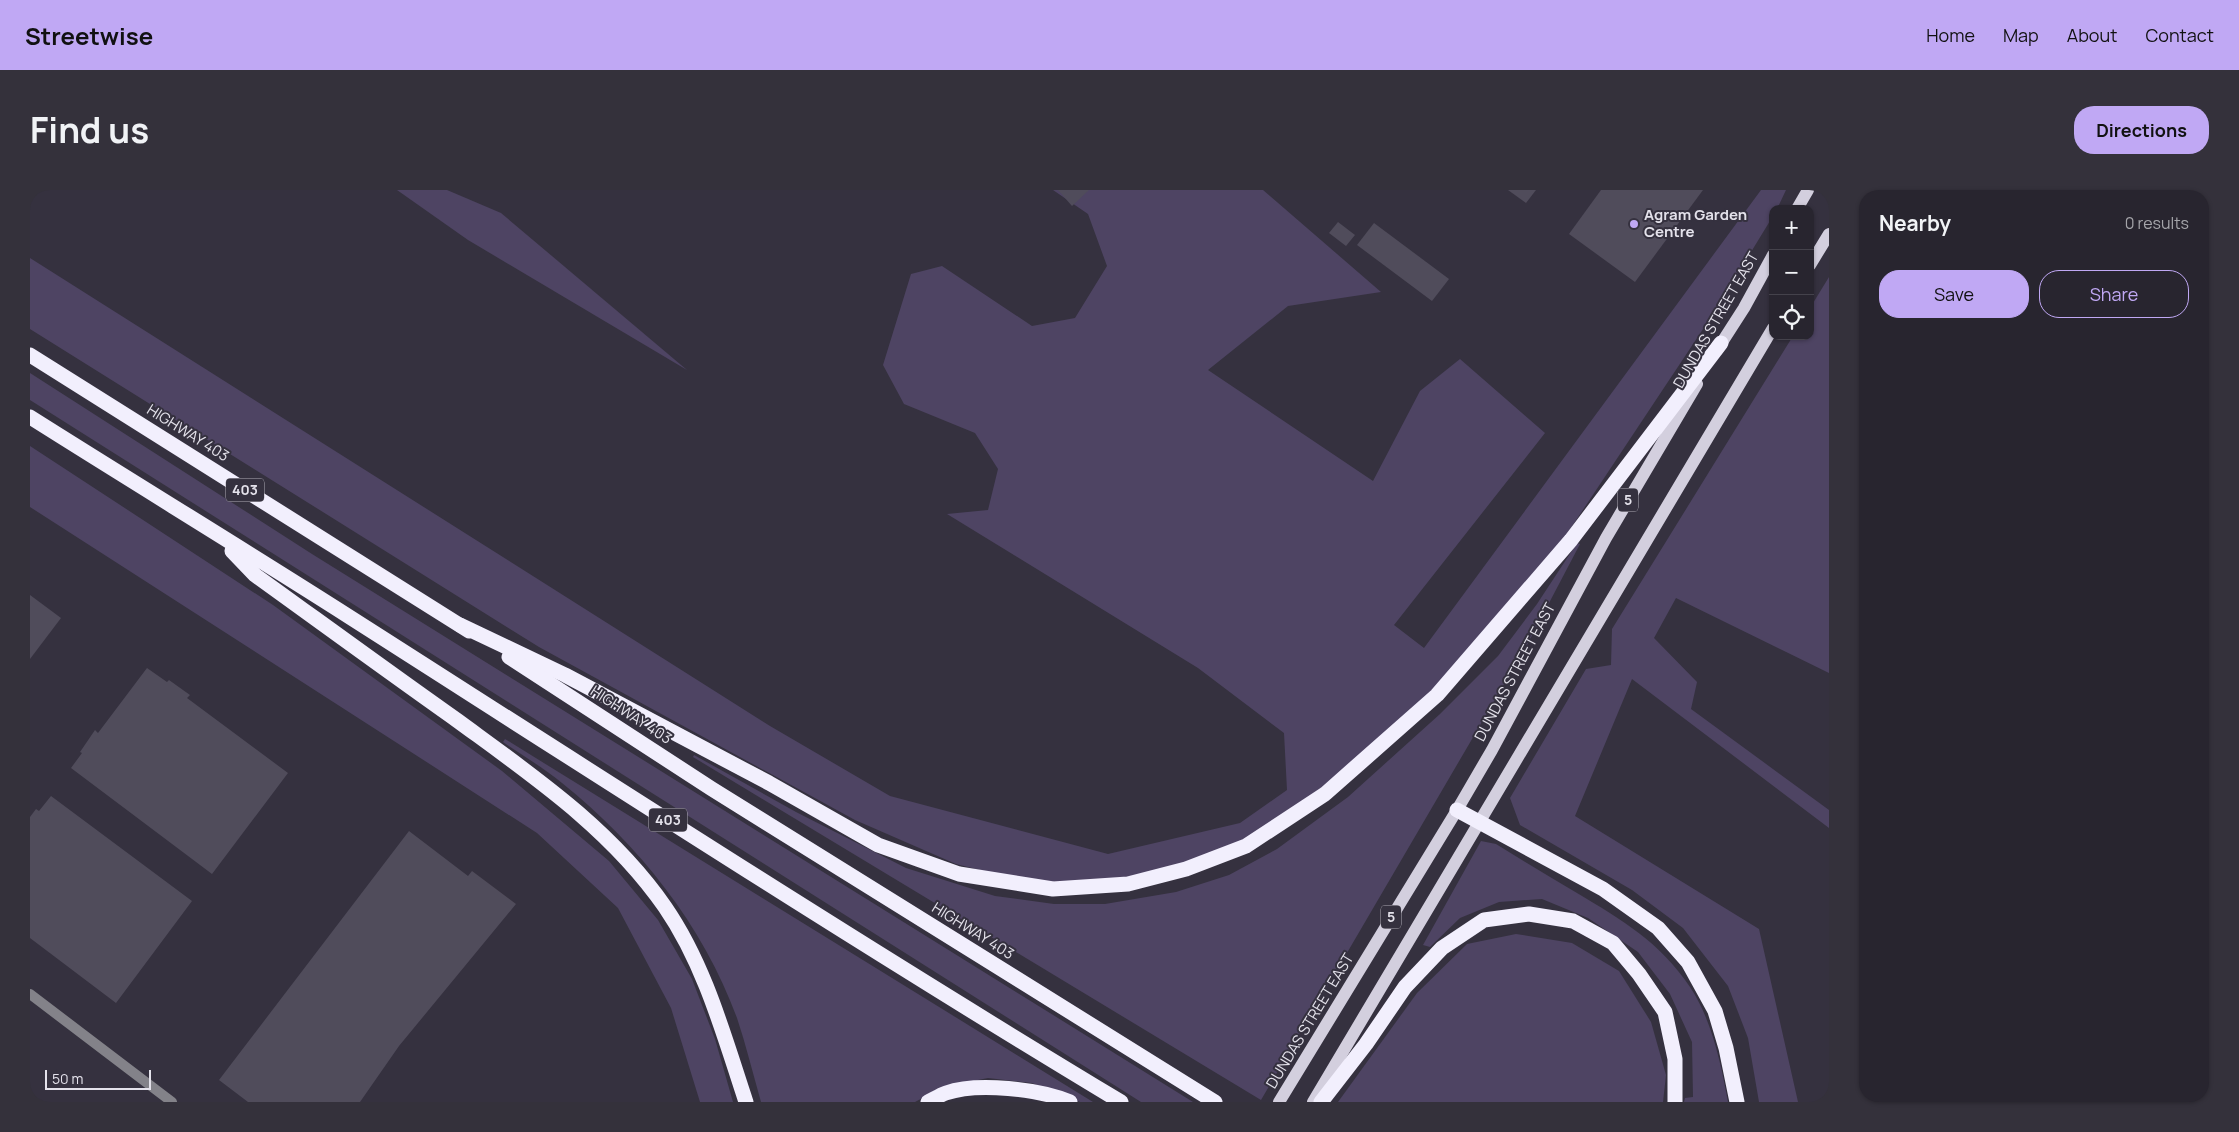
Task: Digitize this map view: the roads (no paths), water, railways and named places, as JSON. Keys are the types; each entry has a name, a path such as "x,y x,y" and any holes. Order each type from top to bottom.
{"highway":[{"path":"460,625 573,679 761,778 878,844 959,874 1053,889 1128,884 1186,869 1246,846 1324,794 1438,695 1570,540 1721,343"},
{"name":"HIGHWAY 403","path":"30,355 460,625 712,789 1214,1102"},
{"name":"403","path":"30,417 217,536 304,588 730,860 1121,1102"},
{"path":"217,536 255,575 545,785 616,846 665,907 698,964 746,1102"},
{"path":"1457,810 1603,889 1658,928 1688,962 1715,1011 1726,1048 1737,1102"},
{"path":"1318,1101 1366,1044 1405,987 1442,948 1484,920 1529,914 1573,921 1613,943 1639,974 1665,1012 1675,1059 1675,1102"},
{"path":"928,1102 947,1093 974,1089 1014,1089 1056,1096 1070,1102"}],"main road":[{"path":"1800,205 1808,190"},
{"path":"1814,258 1829,234"},
{"name":"DUNDAS STREET EAST","path":"1279,1102 1457,810 1606,538 1721,343 1744,308 1769,262"},
{"name":"5","path":"1318,1101 1478,822 1769,335"}],"street":[{"path":"30,994 172,1102"}],"place":[{"name":"Agram Garden Centre","path":"1634,224"}]}
